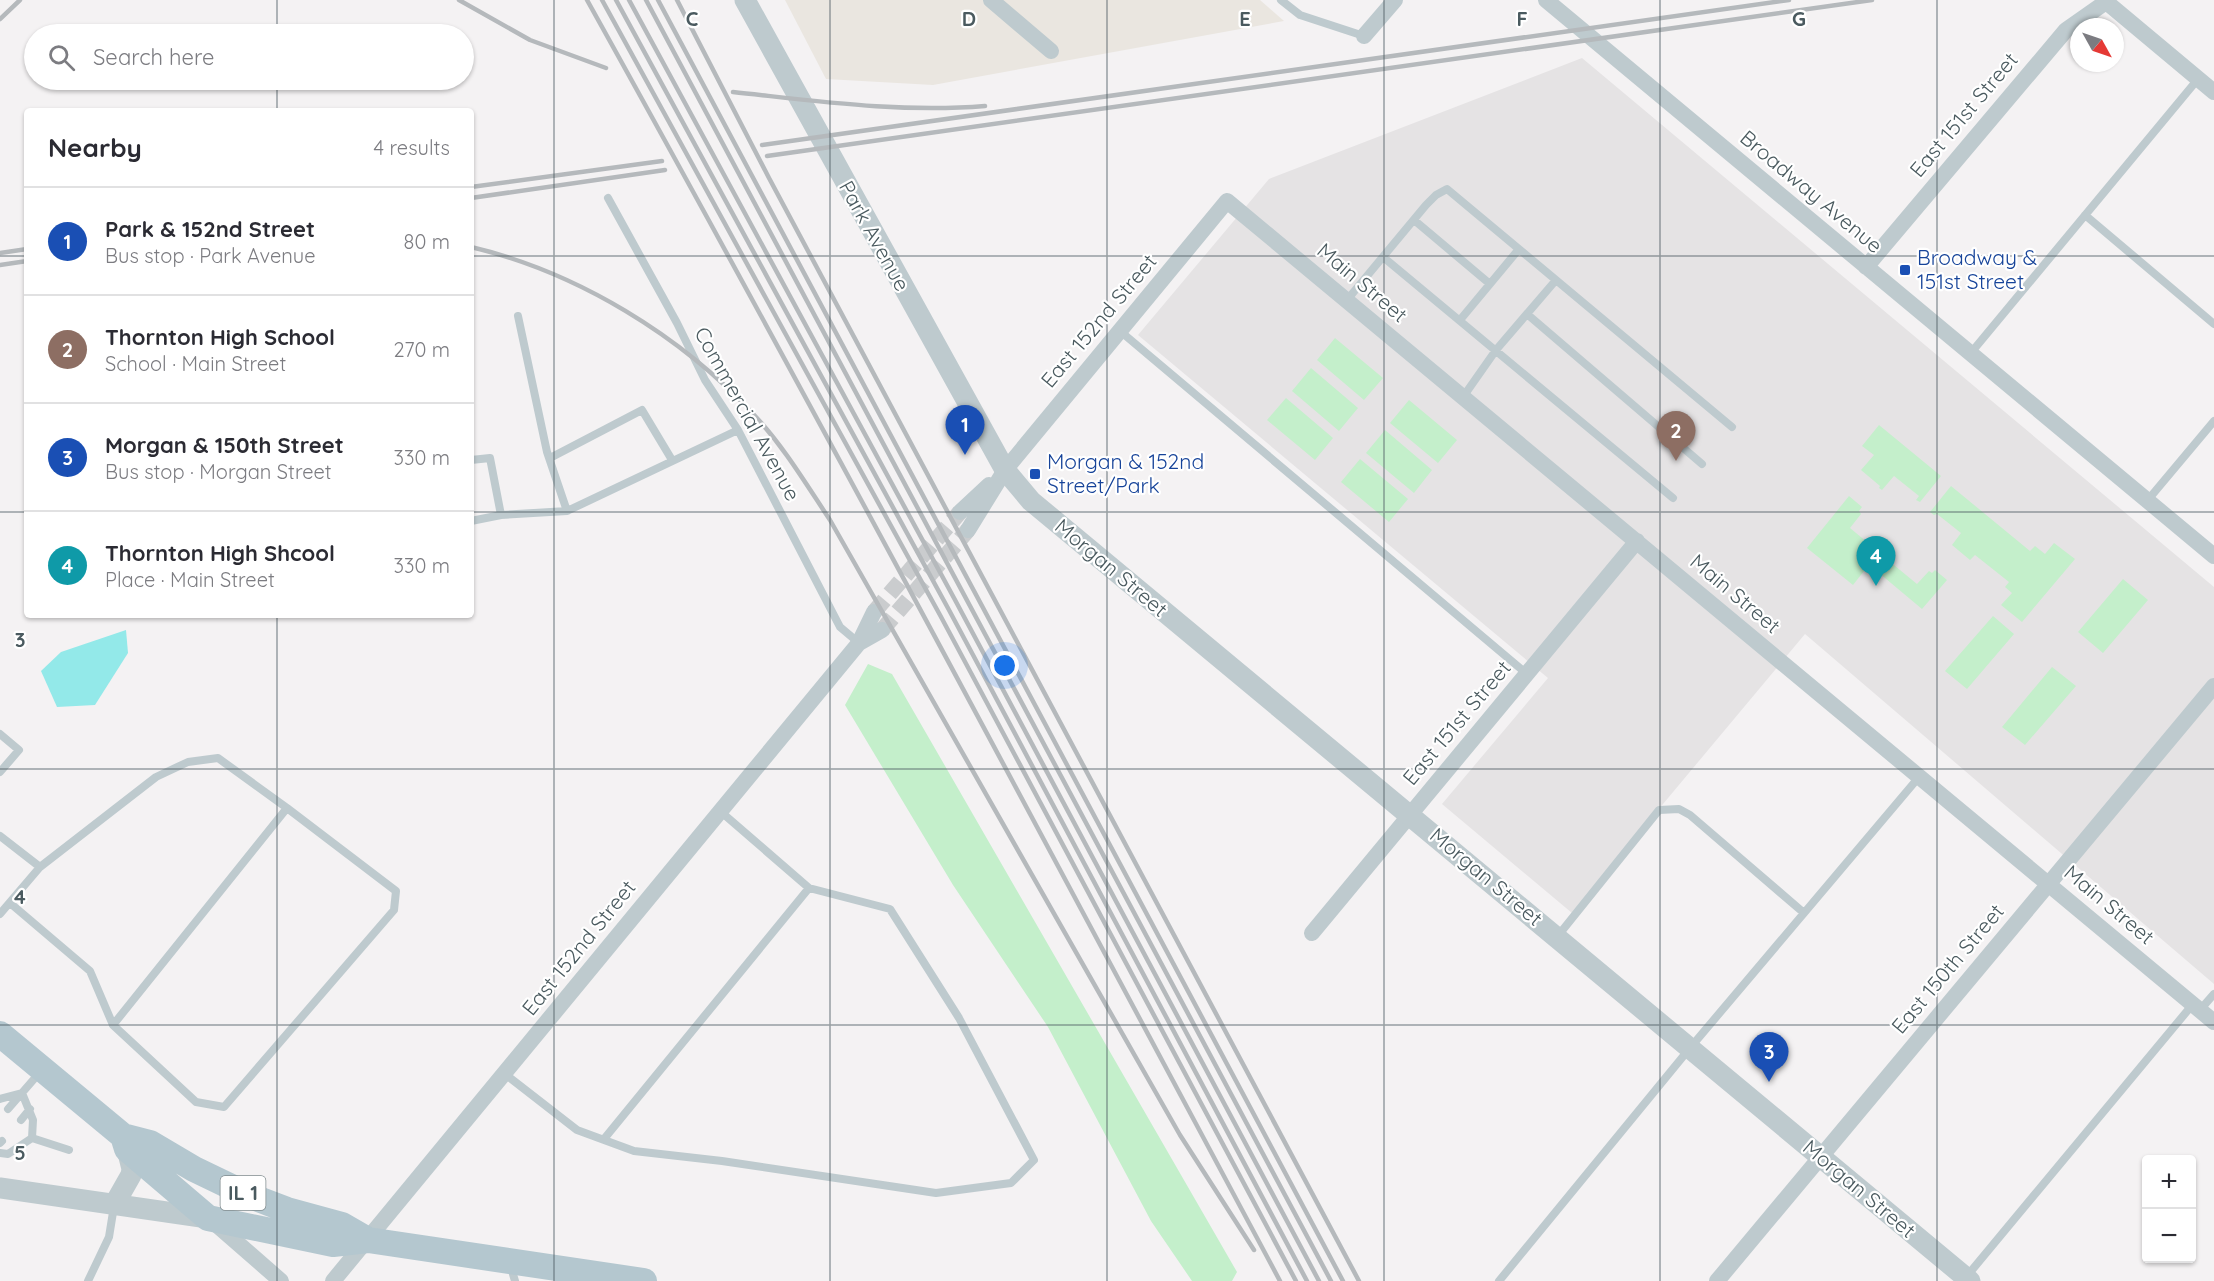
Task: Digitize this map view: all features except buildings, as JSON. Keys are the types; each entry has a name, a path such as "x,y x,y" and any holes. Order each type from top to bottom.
{"main road":[{"name":"IL 1","path":"0,1034 125,1142 208,1218 333,1244 368,1240"},
{"name":"IL 1","path":"125,1142 150,1143 194,1169 248,1195 287,1210 342,1225 368,1240 512,1271 644,1281"}],"street":[{"name":"Park Avenue","path":"745,0 1005,471"},
{"path":"991,0 1051,51"},
{"path":"1364,36 1395,0"},
{"name":"Broadway Avenue","path":"1546,0 2214,556"},
{"path":"2105,1 2214,92"},
{"name":"East 151st Street","path":"1866,267 2066,30 2105,1"},
{"name":"East 152nd Street","path":"968,530 1005,471 1227,201"},
{"name":"Main Street","path":"1227,201 2214,1022"},
{"name":"East 152nd Street","path":"960,512 1005,471"},
{"name":"Morgan Street","path":"1005,471 1040,509 1968,1279"},
{"name":"East 151st Street","path":"1312,933 1637,542"},
{"name":"East 152nd Street","path":"333,1281 859,643 874,612"},
{"name":"East 152nd Street","path":"859,643 882,630"},
{"name":"East 150th Street","path":"1717,1281 2214,686"},
{"path":"114,1205 131,1175 132,1169 125,1142"},
{"path":"0,1188 208,1218 280,1281"}],"lane":[{"path":"1281,0 1300,15 1364,36"},
{"path":"1970,354 2198,79"},
{"path":"1347,300 1414,219 1436,195 1448,189 1732,427"},
{"name":"Commercial Avenue","path":"608,198 677,323 705,380 738,430 840,627 859,643"},
{"path":"2085,215 2214,324"},
{"path":"1414,219 1490,284"},
{"path":"1460,320 1519,249"},
{"path":"1383,257 1673,498"},
{"path":"1463,397 1496,350 1556,280"},
{"path":"1527,314 1702,464"},
{"path":"518,316 550,458 567,511"},
{"path":"1120,331 1527,674"},
{"path":"550,458 642,410 672,460"},
{"path":"2147,501 2214,421"},
{"path":"474,520 501,515 567,511 738,430"},
{"path":"474,460 490,458 501,515"},
{"path":"0,734 19,750 0,772"},
{"path":"0,914 40,867 156,777 188,762 218,758 396,891 394,910 224,1107 196,1102 113,1024 90,971 10,903"},
{"path":"1498,1281 1689,1048 1919,777"},
{"path":"113,1024 287,808"},
{"path":"1557,936 1659,810 1679,808 1804,913"},
{"path":"505,1074 577,1130 634,1151 722,1161 936,1193 1011,1182 1034,1160 959,1018 890,909 809,888 720,812"},
{"path":"0,836 40,867"},
{"path":"604,1139 809,888"},
{"path":"1968,1279 2197,1007 2214,994"},
{"path":"8,1109 42,1069"},
{"path":"0,1099 22,1092"},
{"path":"22,1092 33,1120 32,1138"},
{"path":"21,1120 30,1109"},
{"path":"32,1138 69,1150"},
{"path":"0,1153 8,1154 32,1138"},
{"path":"88,1281 109,1238 114,1205"}],"shaded area":[{"path":"785,0 1260,0 1284,21 933,85 826,79"},
{"path":"1582,58 2214,587 2214,984 1805,634 1572,913 1442,804 1548,678 1138,335 1269,179"}],"green space":[{"path":"1335,338 1383,378 1364,400 1317,360"},
{"path":"1311,368 1358,408 1339,431 1292,391"},
{"path":"1286,398 1333,438 1315,460 1267,420"},
{"path":"1409,400 1457,440 1438,463 1390,423"},
{"path":"1879,425 1941,476 1920,502 1916,500 1919,496 1894,476 1882,490 1861,470 1874,455 1862,446"},
{"path":"1385,430 1432,470 1414,493 1366,453"},
{"path":"1360,459 1408,499 1389,522 1341,482"},
{"path":"1951,486 2030,551 2035,546 2045,554 2054,543 2075,559 2022,622 2001,605 2012,593 2005,587 2009,582 1975,555 1970,560 1952,545 1961,533 1937,514 1930,512"},
{"path":"1849,496 1862,507 1859,511 1861,514 1850,528 1879,552 1853,585 1807,548"},
{"path":"1889,561 1917,584 1929,571 1932,573 1935,570 1947,580 1922,609 1879,573"},
{"path":"2123,579 2148,600 2103,653 2078,632"},
{"path":"1993,616 2014,634 1967,689 1945,671"},
{"path":"868,664 892,674 1237,1272 1232,1281 1192,1281 1151,1221 1048,1027 953,885 845,705"},
{"path":"2052,667 2076,686 2025,745 2002,727"}],"water":[{"path":"126,630 128,653 95,705 57,707 41,671 61,652"}],"tunnel":[{"path":"874,612 960,512"},
{"path":"882,630 968,530"}],"railway":[{"path":"0,19 20,0"},
{"path":"459,0 530,40 606,68"},
{"path":"587,0 850,479 1280,1281"},
{"path":"602,0 940,615 1296,1281"},
{"path":"616,0 949,610 1307,1281"},
{"path":"629,0 954,598 1319,1281"},
{"path":"646,0 1331,1281"},
{"path":"658,0 1343,1281"},
{"path":"677,0 769,178 1359,1281"},
{"path":"762,145 1789,0"},
{"path":"767,156 1872,0"},
{"path":"733,92 890,107 985,106"},
{"path":"474,187 662,161"},
{"path":"474,198 665,170"},
{"path":"474,248 511,258 550,273 588,290 625,311 695,359 726,387 776,440 830,520 1180,1135 1254,1250"},
{"path":"0,253 24,249"},
{"path":"0,265 24,261"}],"place":[{"name":"Broadway & 151st Street","path":"1905,270"},
{"name":"Park & 152nd Street","path":"965,455"},
{"name":"Thornton High School","path":"1676,461"},
{"name":"Morgan & 152nd Street/Park","path":"1035,474"},
{"name":"Thornton High Shcool","path":"1876,586"},
{"name":"Morgan & 150th Street","path":"1769,1082"}]}
